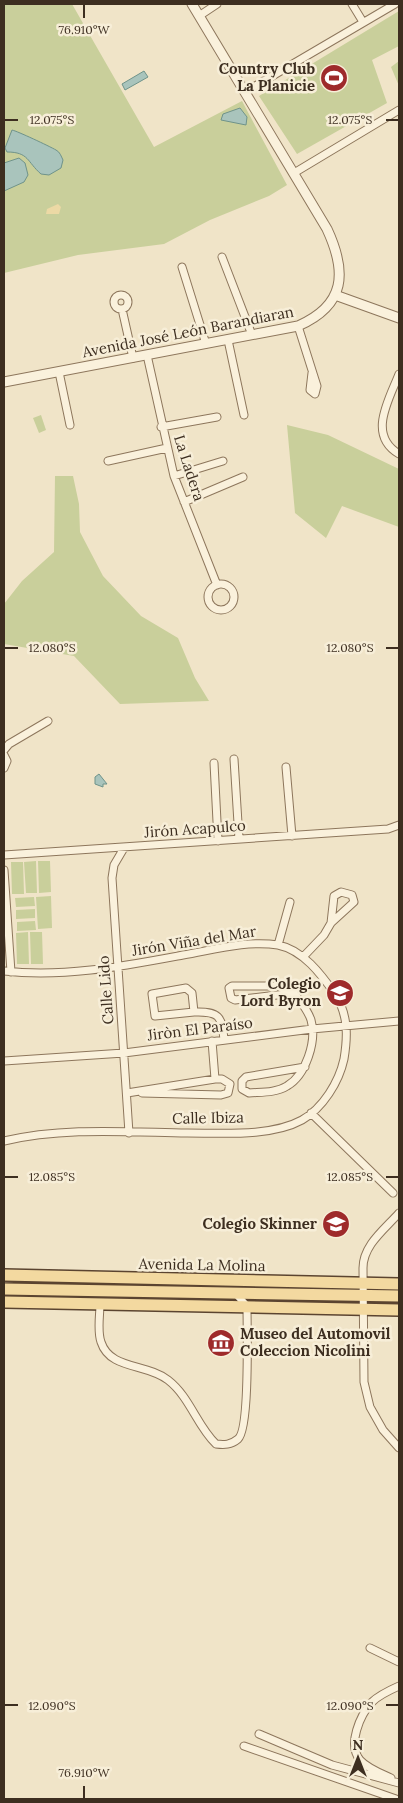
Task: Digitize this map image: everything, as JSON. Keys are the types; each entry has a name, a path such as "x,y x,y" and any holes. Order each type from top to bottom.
{"main road":[{"name":"Avenida La Molina","path":"4,1276 399,1284"},
{"path":"4,1285 21,1289"},
{"name":"Avenida La Molina","path":"4,1289 399,1296"},
{"path":"4,1302 399,1310"}],"street":[{"name":"Avenida José León Barandiaran","path":"4,382 298,326 313,320 326,308 335,295 340,270 335,247 327,229 192,4"},
{"path":"199,16 217,4"},
{"path":"352,4 363,22"},
{"path":"244,92 395,4"},
{"path":"294,174 399,110"},
{"path":"222,256 252,335"},
{"path":"182,267 206,344"},
{"path":"335,295 399,318"},
{"path":"122,309 133,358"},
{"path":"298,326 312,373"},
{"path":"228,340 244,415"},
{"name":"La Ladera","path":"146,355 161,427 174,476 217,585"},
{"path":"58,372 70,425"},
{"path":"399,374 383,416 381,428 385,440 399,454"},
{"path":"161,427 217,418"},
{"path":"108,461 167,448"},
{"path":"174,476 223,461"},
{"path":"184,502 243,476"},
{"path":"4,750 9,744 48,721"},
{"path":"4,755 7,761 4,768"},
{"path":"234,759 239,839"},
{"path":"214,763 218,841"},
{"path":"286,767 292,836"},
{"name":"Jirón Acapulco","path":"4,856 388,829 399,825"},
{"name":"Jirón Acapulco","path":"388,829 399,832"},
{"name":"Calle Lido","path":"124,848 112,872 129,1133"},
{"path":"4,870 7,971"},
{"path":"278,946 290,902"},
{"path":"303,957 324,935 331,923"},
{"name":"Jirón Viña del Mar","path":"7,971 78,971 118,967 242,945 278,946 303,957 325,979 341,1004 347,1025"},
{"path":"294,993 235,1000 231,998 228,988 232,986 283,986 294,993 307,1013 312,1029 308,1057 304,1067 293,1082 279,1090 249,1093 242,1089 242,1081 246,1077 304,1067"},
{"path":"194,1012 192,994 186,988 152,994 155,1016 194,1012 206,1012 218,1016 223,1022 224,1040"},
{"name":"Jiròn El Paraíso","path":"4,1061 124,1053 312,1029 399,1021"},
{"name":"Calle Ibiza","path":"4,1141 41,1133 239,1133 284,1127 311,1113 331,1092 346,1049 347,1025"},
{"path":"212,1041 215,1079"},
{"path":"126,1093 215,1079 227,1081 230,1088 228,1093 209,1096 142,1092"},
{"path":"311,1113 393,1193"},
{"path":"399,1214 366,1252 363,1263 362,1283 364,1382 370,1407 383,1430 399,1448"},
{"path":"100,1304 100,1341 107,1354 118,1362 150,1369 169,1380 189,1404 209,1437 216,1444 229,1445 239,1439 245,1424 247,1306 235,1293"},
{"path":"370,1648 399,1662"},
{"path":"398,1782 359,1759 355,1751 354,1738 372,1702 399,1686"},
{"path":"259,1734 332,1765 398,1782"},
{"path":"244,1746 396,1799"}],"green space":[{"name":"Country Club La Planicie","path":"4,4 72,4 154,147 242,101 287,185 269,196 210,220 164,244 78,255 4,273"},
{"name":"Country Club La Planicie","path":"399,11 399,46 372,60 387,103 297,154 259,96"},
{"path":"399,61 399,86 391,67"},
{"path":"41,415 46,430 39,433 33,418"},
{"path":"287,425 328,435 399,469 399,527 342,506 326,538 295,513"},
{"path":"55,476 73,476 79,504 80,532 103,576 141,616 178,638 195,678 209,701 120,704 74,656 4,644 4,604 22,581 54,552"},
{"path":"36,861 37,893 26,893 24,862"},
{"path":"38,861 50,861 51,892 39,893"},
{"path":"11,862 23,862 24,894 12,894"},
{"path":"51,896 52,928 38,929 36,897"},
{"path":"34,897 35,906 16,907 15,898"},
{"path":"35,909 35,918 16,919 16,910"},
{"path":"35,921 36,930 17,931 17,922"},
{"path":"28,932 29,964 17,964 16,933"},
{"path":"30,932 42,932 43,964 31,964"}],"sand":[{"path":"58,204 61,207 59,214 46,214 47,209"}],"water":[{"path":"144,71 148,77 125,90 122,84"},
{"path":"240,108 247,117 246,125 221,120 223,114"},
{"path":"12,130 57,151 63,160 61,168 49,175 41,174 24,156 14,152 7,152 5,148"},
{"path":"19,158 25,163 28,175 24,182 4,191 4,163"},
{"path":"99,774 107,784 103,784 103,787 95,784 95,777"}],"place":[{"name":"Country Club La Planicie","path":"334,78"},
{"name":"Colegio Lord Byron","path":"340,993"},
{"name":"Colegio Skinner","path":"336,1224"},
{"name":"Museo del Automovil Coleccion Nicolini","path":"221,1343"}]}
